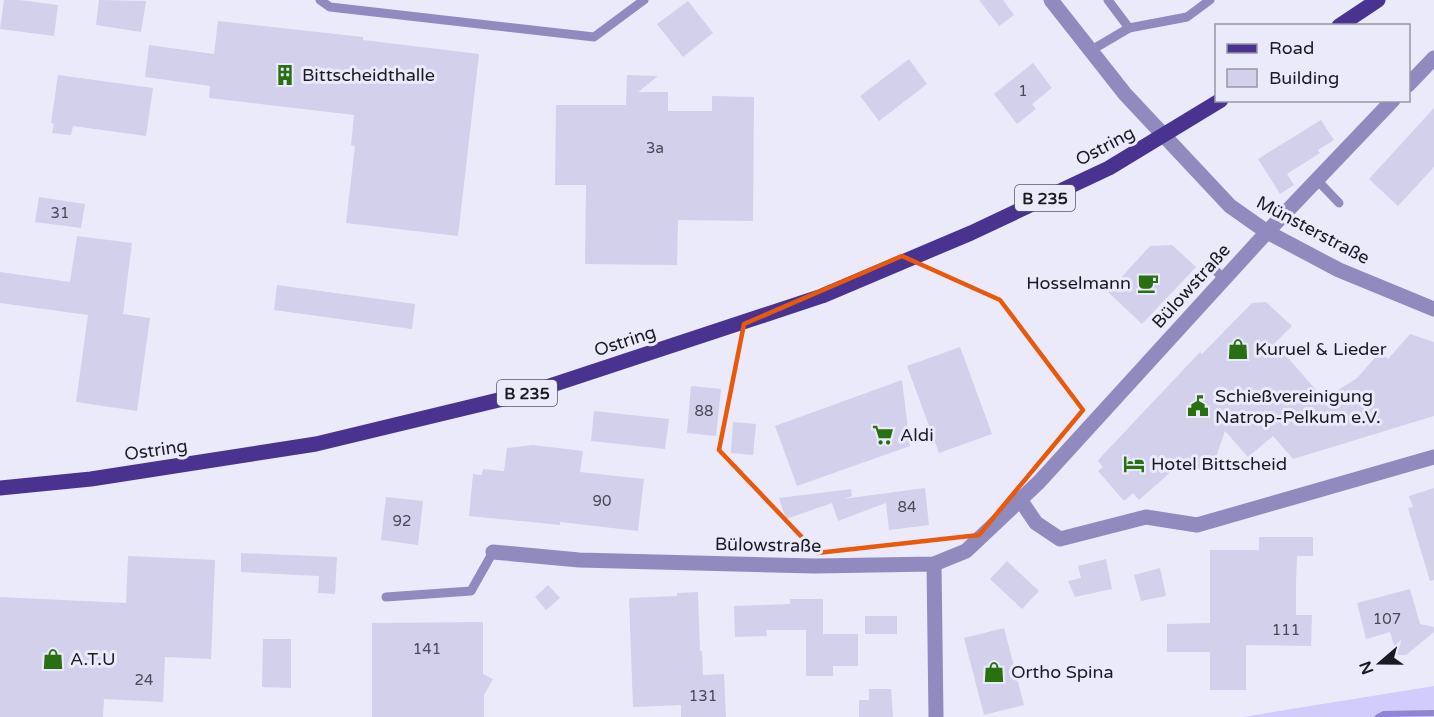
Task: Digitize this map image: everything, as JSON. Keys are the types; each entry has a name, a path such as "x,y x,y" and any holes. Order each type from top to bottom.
{"main road":[{"path":"1342,24 1378,0"},
{"name":"Ostring","path":"0,488 102,477 316,444 528,393 822,296 982,228 1109,168 1218,102"}],"street":[{"name":"Münsterstraße","path":"1051,0 1090,51 1163,136 1230,206 1267,232 1339,270 1434,309"},
{"path":"1410,83 1434,58"},
{"name":"Bülowstraße","path":"493,552 591,561 815,567 934,564 966,551 1021,501 1218,274 1267,232 1391,102"},
{"path":"1021,501 1036,523 1060,539 1146,517 1197,525 1434,458"},
{"path":"934,564 936,717"}],"lane":[{"path":"320,0 330,7 594,36 644,0"},
{"path":"1108,0 1129,28"},
{"path":"1090,51 1129,28 1187,17 1210,0"},
{"path":"1317,180 1339,203"},
{"path":"386,597 471,591 493,552"}],"highlighted area":[{"path":"902,256 1000,300 1083,410 979,535 817,553 719,450 744,324"}],"shaded area":[{"path":"1434,686 1434,717 1243,717"}],"building":[{"path":"4,0 58,5 54,36 0,29"},
{"path":"99,0 146,1 141,32 96,25"},
{"path":"979,0 1003,0 1014,15 999,26"},
{"path":"688,1 713,33 683,57 657,24"},
{"path":"218,21 363,37 363,40 479,54 458,236 346,223 355,146 351,145 354,115 209,98 210,86 145,77 149,45 214,54"},
{"path":"909,59 927,84 879,121 860,96"},
{"path":"1033,63 1052,88 1032,104 1036,109 1017,124 994,94"},
{"path":"58,75 153,88 146,136 73,126 71,135 52,133 54,124 51,123"},
{"path":"627,75 658,76 638,92 668,92 668,111 712,111 712,96 754,97 753,221 678,220 677,265 585,264 586,185 555,185 556,105 626,105"},
{"path":"1434,108 1434,167 1398,206 1369,179"},
{"path":"1321,120 1334,140 1318,150 1320,153 1287,174 1294,185 1280,194 1258,159"},
{"path":"39,197 85,204 81,228 35,222"},
{"path":"77,236 132,243 123,314 150,318 137,411 76,402 88,315 0,303 0,272 70,282"},
{"name":"Hosselmann","path":"1172,245 1196,267 1142,324 1108,292 1150,246"},
{"path":"277,285 415,304 412,329 274,310"},
{"path":"1266,302 1292,326 1275,343 1324,399 1357,378 1380,352 1388,359 1410,334 1434,342 1434,416 1293,459 1273,436 1248,457 1225,431 1212,469 1202,472 1188,457 1139,500 1133,493 1124,501 1098,471 1103,467 1098,461 1200,352 1202,354 1252,303"},
{"path":"960,347 992,434 939,453 907,366"},
{"path":"902,380 910,446 797,486 775,426"},
{"path":"691,386 721,389 716,436 687,433"},
{"path":"594,411 669,419 665,449 591,441"},
{"path":"733,422 756,424 753,455 731,453"},
{"path":"533,445 583,451 580,472 644,479 638,531 560,522 560,525 469,516 473,474 482,475 483,469 504,471 507,448"},
{"path":"925,488 929,525 889,530 886,503 838,521 832,503 786,519 779,498 851,489 852,496 843,499"},
{"path":"1434,488 1434,580 1430,581 1408,508 1413,507 1409,496"},
{"path":"386,497 423,501 418,545 381,540"},
{"path":"1259,537 1313,537 1313,556 1297,556 1296,583 1296,615 1312,615 1311,646 1246,645 1246,690 1210,690 1210,652 1167,652 1167,624 1210,623 1210,550 1259,550"},
{"path":"241,553 337,557 335,594 318,593 319,576 241,572"},
{"path":"128,556 215,560 211,659 165,657 163,702 104,699 103,717 0,717 0,597 126,603"},
{"path":"1106,559 1112,589 1075,597 1068,581 1081,578 1078,566"},
{"path":"1007,561 1039,591 1022,609 990,579"},
{"path":"1160,568 1166,596 1141,601 1134,575"},
{"path":"548,585 560,598 546,610 535,597"},
{"path":"1410,589 1420,624 1434,627 1434,632 1406,655 1397,655 1390,632 1366,639 1357,603"},
{"path":"698,592 703,675 724,674 726,717 681,717 681,705 633,707 629,598 677,596 677,593"},
{"path":"790,599 823,599 823,634 858,634 858,666 833,666 833,676 806,676 806,630 766,630 767,636 735,637 734,606 790,604"},
{"path":"865,616 897,616 897,634 865,634"},
{"path":"483,622 483,674 493,679 484,695 484,717 372,717 372,623"},
{"name":"Ortho Spina","path":"1004,628 1024,705 984,715 964,638"},
{"path":"263,639 291,639 291,688 262,687"},
{"path":"869,689 891,689 893,717 859,717 859,700 869,700"}],"waterway":[{"path":"1378,717 1384,714 1434,713"}],"place":[{"name":"Bittscheidthalle","path":"285,75"},
{"name":"Hosselmann","path":"1148,283"},
{"name":"Kuruel & Lieder","path":"1238,349"},
{"name":"Schießvereinigung Natrop-Pelkum e.V.","path":"1198,406"},
{"name":"Aldi","path":"883,435"},
{"name":"Hotel Bittscheid","path":"1134,464"},
{"name":"A.T.U","path":"53,659"},
{"name":"Ortho Spina","path":"994,672"}]}
